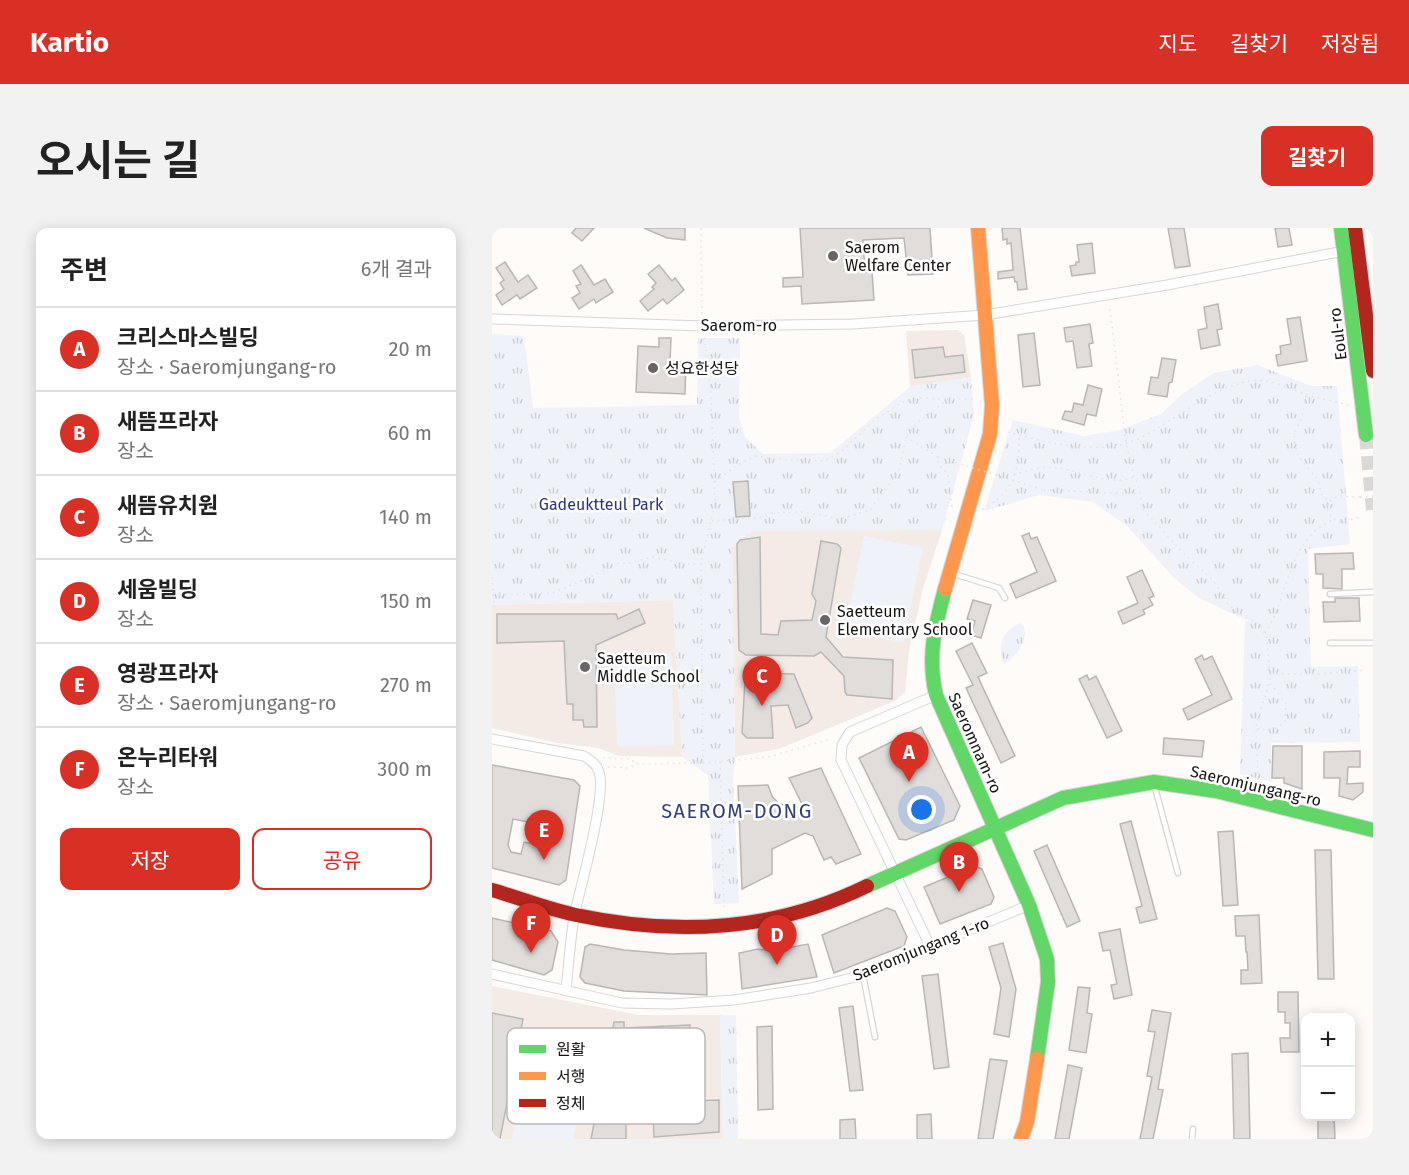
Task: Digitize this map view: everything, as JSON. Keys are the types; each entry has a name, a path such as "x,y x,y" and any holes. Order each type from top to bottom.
{"street":[{"name":"Saeromnam-ro","path":"978,228 992,405 990,434 934,628 931,661 932,681 936,695 1029,905 1047,959 1048,982 1027,1122 1021,1139"},
{"name":"Eoul-ro","path":"1341,228 1351,250 1373,371"},
{"name":"Eoul-ro","path":"1354,228 1351,250 1366,435"},
{"name":"Saerom-ro","path":"492,319 573,323 853,324 985,315 1167,285 1351,250"},
{"path":"930,946 841,760 842,745 850,732 936,695"},
{"path":"492,739 584,756 592,761 599,772 601,784 599,803 575,915 566,990"},
{"name":"Saeromjungang-ro","path":"492,890 575,915 654,927 706,927 759,922 794,915 838,900 1064,798 1154,782 1216,791 1373,830"},
{"name":"Saeromjungang 1-ro","path":"492,974 622,1003 696,1004 787,992 863,975 1029,905"},
{"name":"Saeromnam-ro","path":"1027,1122 1028,1139"}],"lane":[{"path":"949,572 999,588 1005,598"},
{"path":"1330,594 1373,592"},
{"path":"1330,643 1373,643"},
{"path":"1154,782 1179,873"},
{"path":"863,975 875,1037"},
{"path":"1192,1139 1193,1129"}],"path":[{"path":"701,228 702,318"},
{"path":"1110,309 1126,443 1143,509 1185,555 1213,580 1227,603 1238,613 1260,624 1268,639 1269,682 1256,728 1258,780"},
{"path":"703,763 701,564 716,504 711,396 704,333"},
{"path":"1008,432 1062,445 1118,446 1160,427 1220,392 1252,381 1273,383 1353,406"},
{"path":"1307,394 1294,440 1299,457 1318,480 1321,493 1329,502"},
{"path":"714,483 736,466 755,456 825,460 843,450 876,419 903,402 923,398 975,399"},
{"path":"711,521 761,518 773,513 802,512 841,519 870,510 899,471 906,437 918,422 948,399"},
{"path":"981,509 995,502 1005,493 1014,475 1018,435"},
{"path":"906,437 939,457 1044,490 1140,494"},
{"path":"939,457 938,464 948,474 952,507"},
{"path":"1014,475 1043,467 1111,479 1122,480 1134,477"},
{"path":"1362,517 1340,522 1331,518 1327,509 1329,502 1338,496 1373,496"},
{"path":"1265,634 1275,618 1291,567 1304,544 1314,531 1334,519"},
{"path":"493,595 553,593 610,568 612,564 653,557 684,564 701,564"},
{"path":"492,577 494,603 492,603"},
{"path":"1270,674 1319,674 1366,670"},
{"path":"1256,728 1274,729 1286,721 1286,703 1269,682"},
{"path":"608,767 630,768 636,764 703,763 769,757 830,740"},
{"path":"603,758 630,759 636,764"},
{"path":"720,761 724,907"}],"shaded area":[{"path":"958,330 964,335 971,377 910,387 906,331"},
{"name":"Saetteum Elementary School","path":"942,530 923,589 909,651 905,692 895,701 779,749 735,757 732,547 751,531"},
{"name":"Saetteum Middle School","path":"673,600 682,757 619,756 598,748 557,743 492,728 492,605"},
{"path":"492,986 639,1015 720,1015 723,1139 492,1139"}],"green space":[{"name":"Gadeuktteul Park","path":"492,334 524,336 533,408 697,405 698,338 740,338 739,418 745,437 763,454 830,453 910,387 971,377 974,415 942,530 751,531 732,547 735,757 733,782 739,903 714,904 708,775 682,757 673,600 492,605"},
{"path":"1257,365 1311,386 1337,386 1350,544 1308,549 1311,667 1358,666 1360,742 1271,743 1272,782 1240,774 1245,622 1252,620 1246,620 1199,598 1173,577 1127,526 1093,502 1040,495 984,511 1013,420 1084,436 1120,430 1161,414 1182,394 1214,373"},
{"path":"864,536 923,548 903,643 844,631"},
{"path":"1020,623 1025,633 1022,645 1004,664 1001,651 1002,640"},
{"path":"671,653 674,745 617,747 614,654"},
{"path":"720,1015 736,1015 738,1139 723,1139"},
{"path":"515,1124 576,1124 573,1139 512,1139"}],"building":[{"path":"576,228 594,228 582,241 572,233"},
{"path":"644,228 685,228 685,240 667,238"},
{"name":"Saerom Welfare Center","path":"800,228 930,228 933,274 908,275 904,238 863,240 865,272 872,272 874,300 802,304 801,286 783,287 783,278 803,277"},
{"path":"1002,228 1020,228 1027,289 1018,290 1014,277 998,279 998,272 1013,270 1011,243 1007,244 1007,239 1003,240"},
{"path":"1168,228 1184,228 1190,266 1175,268"},
{"path":"1275,228 1289,228 1292,245 1278,247"},
{"path":"1092,243 1095,273 1072,276 1070,266 1079,262 1077,245"},
{"path":"505,262 518,282 528,275 537,288 520,299 517,295 502,305 496,295 504,289 500,283 504,280 496,268"},
{"path":"581,265 594,285 605,279 613,292 596,303 594,299 579,309 572,298 580,293 576,286 581,284 573,271"},
{"path":"659,265 672,281 675,278 684,290 667,304 663,299 648,311 640,301 654,289 652,287 656,283 648,274"},
{"path":"1218,304 1222,329 1217,330 1220,345 1201,349 1198,330 1207,328 1204,307"},
{"path":"1300,317 1307,361 1278,366 1276,355 1281,354 1280,346 1291,344 1287,319"},
{"path":"1090,324 1093,343 1089,344 1092,366 1077,368 1073,341 1066,342 1064,328"},
{"path":"1034,333 1040,385 1023,387 1018,335"},
{"name":"성요한성당","path":"659,338 671,338 670,361 686,362 685,394 636,392 638,346 659,347"},
{"path":"943,347 945,357 963,355 965,372 915,378 912,350"},
{"path":"1162,358 1176,360 1167,397 1148,394 1151,377 1158,378"},
{"path":"1088,385 1102,389 1096,416 1087,414 1084,425 1062,419 1065,411 1072,412 1074,403 1083,405"},
{"path":"748,481 750,516 736,517 733,482"},
{"path":"1029,533 1031,539 1037,537 1056,581 1016,598 1010,584 1037,572 1022,536"},
{"path":"760,537 761,634 778,635 781,621 812,620 816,601 812,594 821,541 837,544 841,548 826,637 843,657 893,660 892,699 847,695 844,676 821,652 814,656 746,655 739,650 737,544 740,540"},
{"path":"1353,553 1354,569 1342,569 1342,589 1323,588 1323,574 1316,574 1315,554"},
{"path":"1142,570 1154,596 1149,598 1153,605 1143,610 1145,614 1123,624 1118,612 1138,603 1127,577"},
{"path":"1335,598 1359,598 1360,621 1324,622 1323,602 1335,602"},
{"path":"973,600 991,605 981,638 971,635 975,621 967,619"},
{"path":"639,609 645,623 596,645 597,727 584,727 583,720 573,720 573,704 567,704 564,641 497,643 497,614 616,614 618,619"},
{"path":"972,643 987,673 978,677 1015,756 1001,763 966,688 973,685 956,651"},
{"path":"1202,655 1204,660 1212,656 1232,699 1188,720 1183,709 1212,695 1195,659"},
{"path":"751,673 794,674 812,718 808,723 796,728 788,705 771,706 773,738 747,738 742,733 745,680"},
{"path":"1087,675 1089,680 1096,676 1122,731 1107,738 1079,679"},
{"path":"921,727 960,806 954,820 906,840 899,839 859,758"},
{"path":"1164,738 1204,741 1202,757 1163,754"},
{"path":"1273,746 1302,746 1302,789 1284,783 1284,778 1272,778"},
{"path":"1360,751 1360,767 1348,767 1347,784 1363,783 1363,792 1353,800 1339,796 1340,778 1324,778 1324,752"},
{"path":"492,765 574,780 580,786 566,880 559,885 492,868","holes":["513,819 543,825 540,845 524,842 521,854 511,852 508,845"]},
{"path":"821,768 861,854 836,864 831,857 824,860 813,836 805,833 772,849 772,874 742,889 738,786 768,785 772,796 779,804 804,808 789,778"},
{"path":"1131,821 1157,919 1140,923 1136,908 1142,906 1120,824"},
{"path":"1233,831 1238,905 1223,906 1218,832"},
{"path":"1047,845 1080,921 1067,927 1034,851"},
{"path":"1315,850 1331,850 1334,979 1318,979"},
{"path":"975,866 982,869 994,897 991,904 940,924 924,887"},
{"path":"887,908 895,911 907,937 904,946 834,973 822,935"},
{"path":"1259,915 1262,983 1241,984 1241,970 1248,970 1247,952 1245,936 1236,936 1235,916"},
{"path":"492,918 551,931 558,942 552,970 544,975 492,960"},
{"path":"1120,929 1132,995 1114,999 1111,985 1117,984 1110,950 1103,951 1099,933"},
{"path":"1003,943 1016,989 1009,1037 994,1034 1001,988 989,947"},
{"path":"590,944 671,954 706,953 707,995 624,991 585,983 580,977 585,947"},
{"path":"808,944 817,977 742,989 739,953 758,949 771,951"},
{"path":"938,974 949,1067 934,1069 922,976"},
{"path":"1078,987 1090,988 1087,1013 1092,1014 1086,1053 1069,1050"},
{"path":"1278,992 1298,992 1299,1052 1281,1052 1280,1038 1290,1038 1290,1023 1285,1023 1285,1012 1278,1012"},
{"path":"853,1006 863,1090 850,1091 839,1008"},
{"path":"1152,1010 1171,1013 1158,1089 1163,1090 1153,1139 1140,1139 1152,1077 1147,1076 1155,1032 1148,1031"},
{"path":"492,1013 523,1019 521,1028 507,1028 507,1102 500,1139 492,1139"},
{"path":"614,1022 624,1022 624,1028 613,1028"},
{"path":"690,1025 690,1028 624,1028"},
{"path":"772,1026 773,1109 758,1110 757,1027"},
{"path":"1248,1053 1250,1139 1234,1139 1232,1054"},
{"path":"990,1059 1007,1061 993,1139 978,1139"},
{"path":"1068,1065 1082,1068 1069,1139 1055,1139"},
{"path":"705,1100 719,1100 719,1132 654,1137 653,1124 705,1124"},
{"path":"931,1114 932,1139 917,1139 917,1115"},
{"path":"855,1119 856,1139 840,1139 840,1120"},
{"path":"1318,1121 1334,1121 1335,1139 1318,1139"},
{"path":"594,1124 626,1124 626,1139 591,1139"}],"tunnel":[{"path":"1366,435 1373,510"}],"traffic: fast":[{"path":"1341,228 1366,435"},
{"path":"945,589 935,629 932,654 933,681 936,695 1029,905 1047,959 1048,982 1037,1059"},
{"path":"867,886 1063,798 1154,782 1216,791 1373,830"}],"traffic: slow":[{"path":"945,589 990,434 992,405 978,228"},
{"path":"1021,1139 1027,1122 1037,1059"}],"traffic: jam":[{"path":"1355,228 1373,371"},
{"path":"492,890 576,915 613,922 687,927 761,920 797,912 832,901 867,886"}],"place":[{"name":"Saerom Welfare Center","path":"833,256"},
{"name":"성요한성당","path":"653,368"},
{"name":"Saetteum Elementary School","path":"825,620"},
{"name":"Saetteum Middle School","path":"585,667"},
{"name":"새뜸유치원","path":"762,706"},
{"name":"크리스마스빌딩","path":"909,782"},
{"name":"영광프라자","path":"544,860"},
{"name":"새뜸프라자","path":"959,892"},
{"name":"온누리타워","path":"531,953"},
{"name":"세움빌딩","path":"777,965"}],"district":[{"name":"SAEROM-DONG","path":"737,811"}]}
